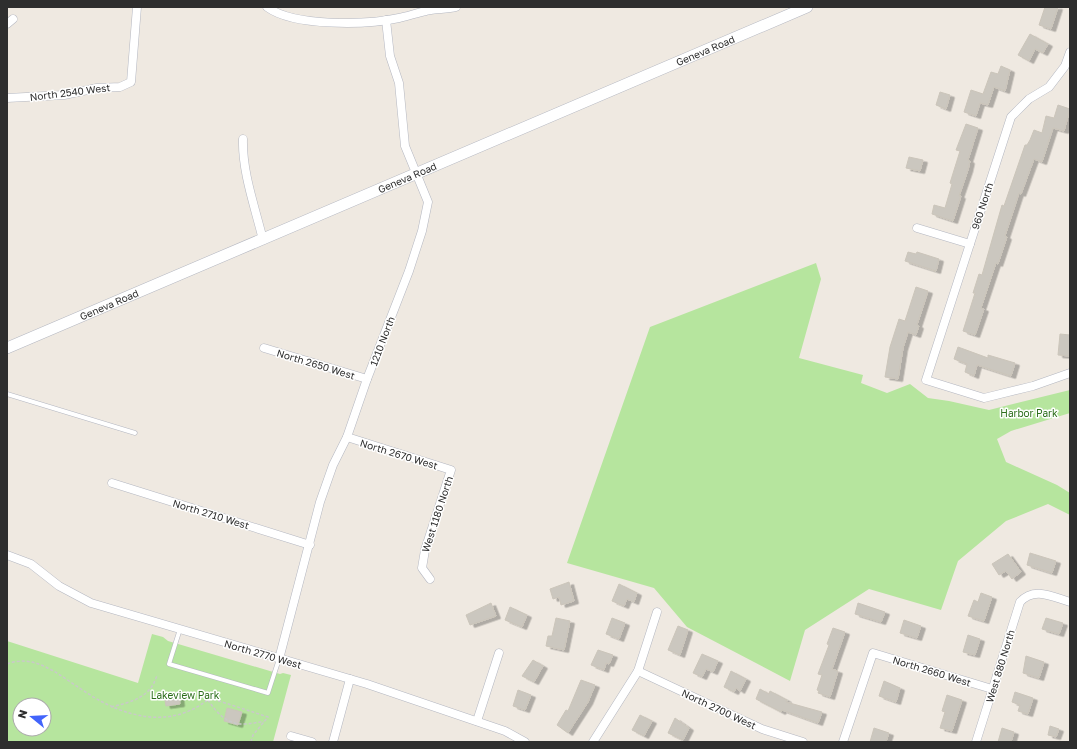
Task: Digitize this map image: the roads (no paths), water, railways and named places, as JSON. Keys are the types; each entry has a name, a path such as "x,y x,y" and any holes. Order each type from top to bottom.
{"main road":[{"name":"Geneva Road","path":"7,348 807,7"}],"street":[{"name":"North 2540 West","path":"7,98 64,95 97,88 120,87 131,82 137,7"},
{"path":"267,7 274,13 324,22 347,23 386,20 428,10 452,8"},
{"name":"1210 North","path":"279,659 320,502 333,465 347,437 367,380 409,271 422,231 428,202 406,146 398,83 390,56 386,20"},
{"name":"960 North","path":"1070,52 1065,66 1049,87 1029,99 1011,117 926,380 984,398 1033,386 1070,373"},
{"path":"243,139 246,171 263,240"},
{"path":"917,228 970,244"},
{"name":"North 2650 West","path":"264,348 367,380"},
{"name":"North 2670 West","path":"347,437 451,470"},
{"name":"West 1180 North","path":"430,579 422,568 425,550 451,470"},
{"name":"North 2710 West","path":"112,483 310,545"},
{"name":"North 2770 West","path":"7,555 31,564 59,586 91,603 350,679 505,731 525,742"},
{"name":"West 880 North","path":"976,742 1020,602 1029,594 1039,592 1070,602"},
{"path":"593,742 638,671 657,612"},
{"path":"477,722 499,653"},
{"name":"North 2660 West","path":"843,742 873,653 992,689"},
{"name":"North 2700 West","path":"638,671 762,729 803,742"},
{"path":"333,742 350,679"},
{"path":"291,736 312,742"}],"lane":[{"path":"7,394 135,433"},
{"path":"180,629 169,664 268,693 279,659"}],"park label":[{"name":"Harbor Park","path":"1029,413"},
{"name":"Lakeview Park","path":"185,695"}]}
